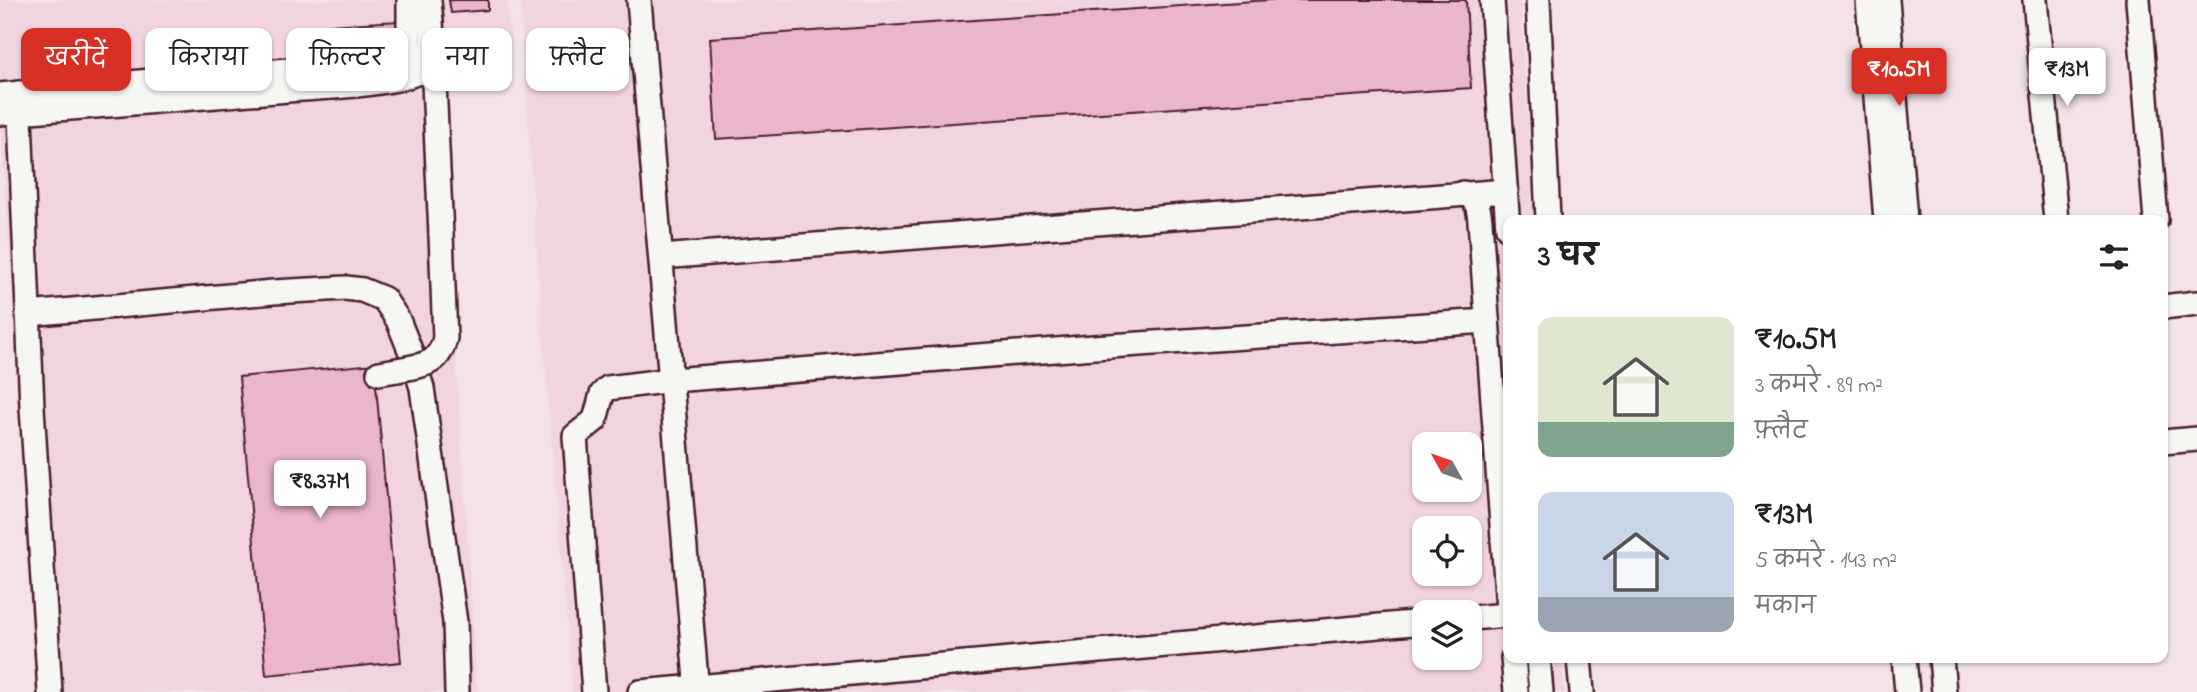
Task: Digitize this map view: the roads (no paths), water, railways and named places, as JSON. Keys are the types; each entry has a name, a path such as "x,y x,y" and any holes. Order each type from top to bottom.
{"street":[{"path":"388,371 430,363 443,348 445,338 434,83 432,76 413,62 409,0"},
{"path":"50,692 28,314 10,103 290,80 393,62 413,62 429,56 429,0"},
{"path":"639,0 697,690"},
{"path":"1492,0 1507,215"},
{"path":"1538,0 1548,215"},
{"path":"1868,0 1886,215"},
{"path":"1887,0 1905,215"},
{"path":"2035,0 2056,215"},
{"path":"2138,0 2156,215"},
{"path":"661,257 1506,191"},
{"path":"1463,193 1475,201 1479,211 1503,540"},
{"path":"28,314 346,288 373,293 384,299 403,332 422,388 455,622 457,692"},
{"path":"2168,305 2197,303"},
{"path":"594,692 575,435 595,420 602,394 608,388 672,380 1094,347 1487,321"},
{"path":"2168,442 2197,439"},
{"path":"1482,617 1503,615"},
{"path":"640,692 697,690 1412,623"},
{"path":"1513,663 1516,692"},
{"path":"1538,663 1541,692"},
{"path":"1579,663 1582,692"},
{"path":"1904,663 1907,692"},
{"path":"1941,663 1944,692"}]}
